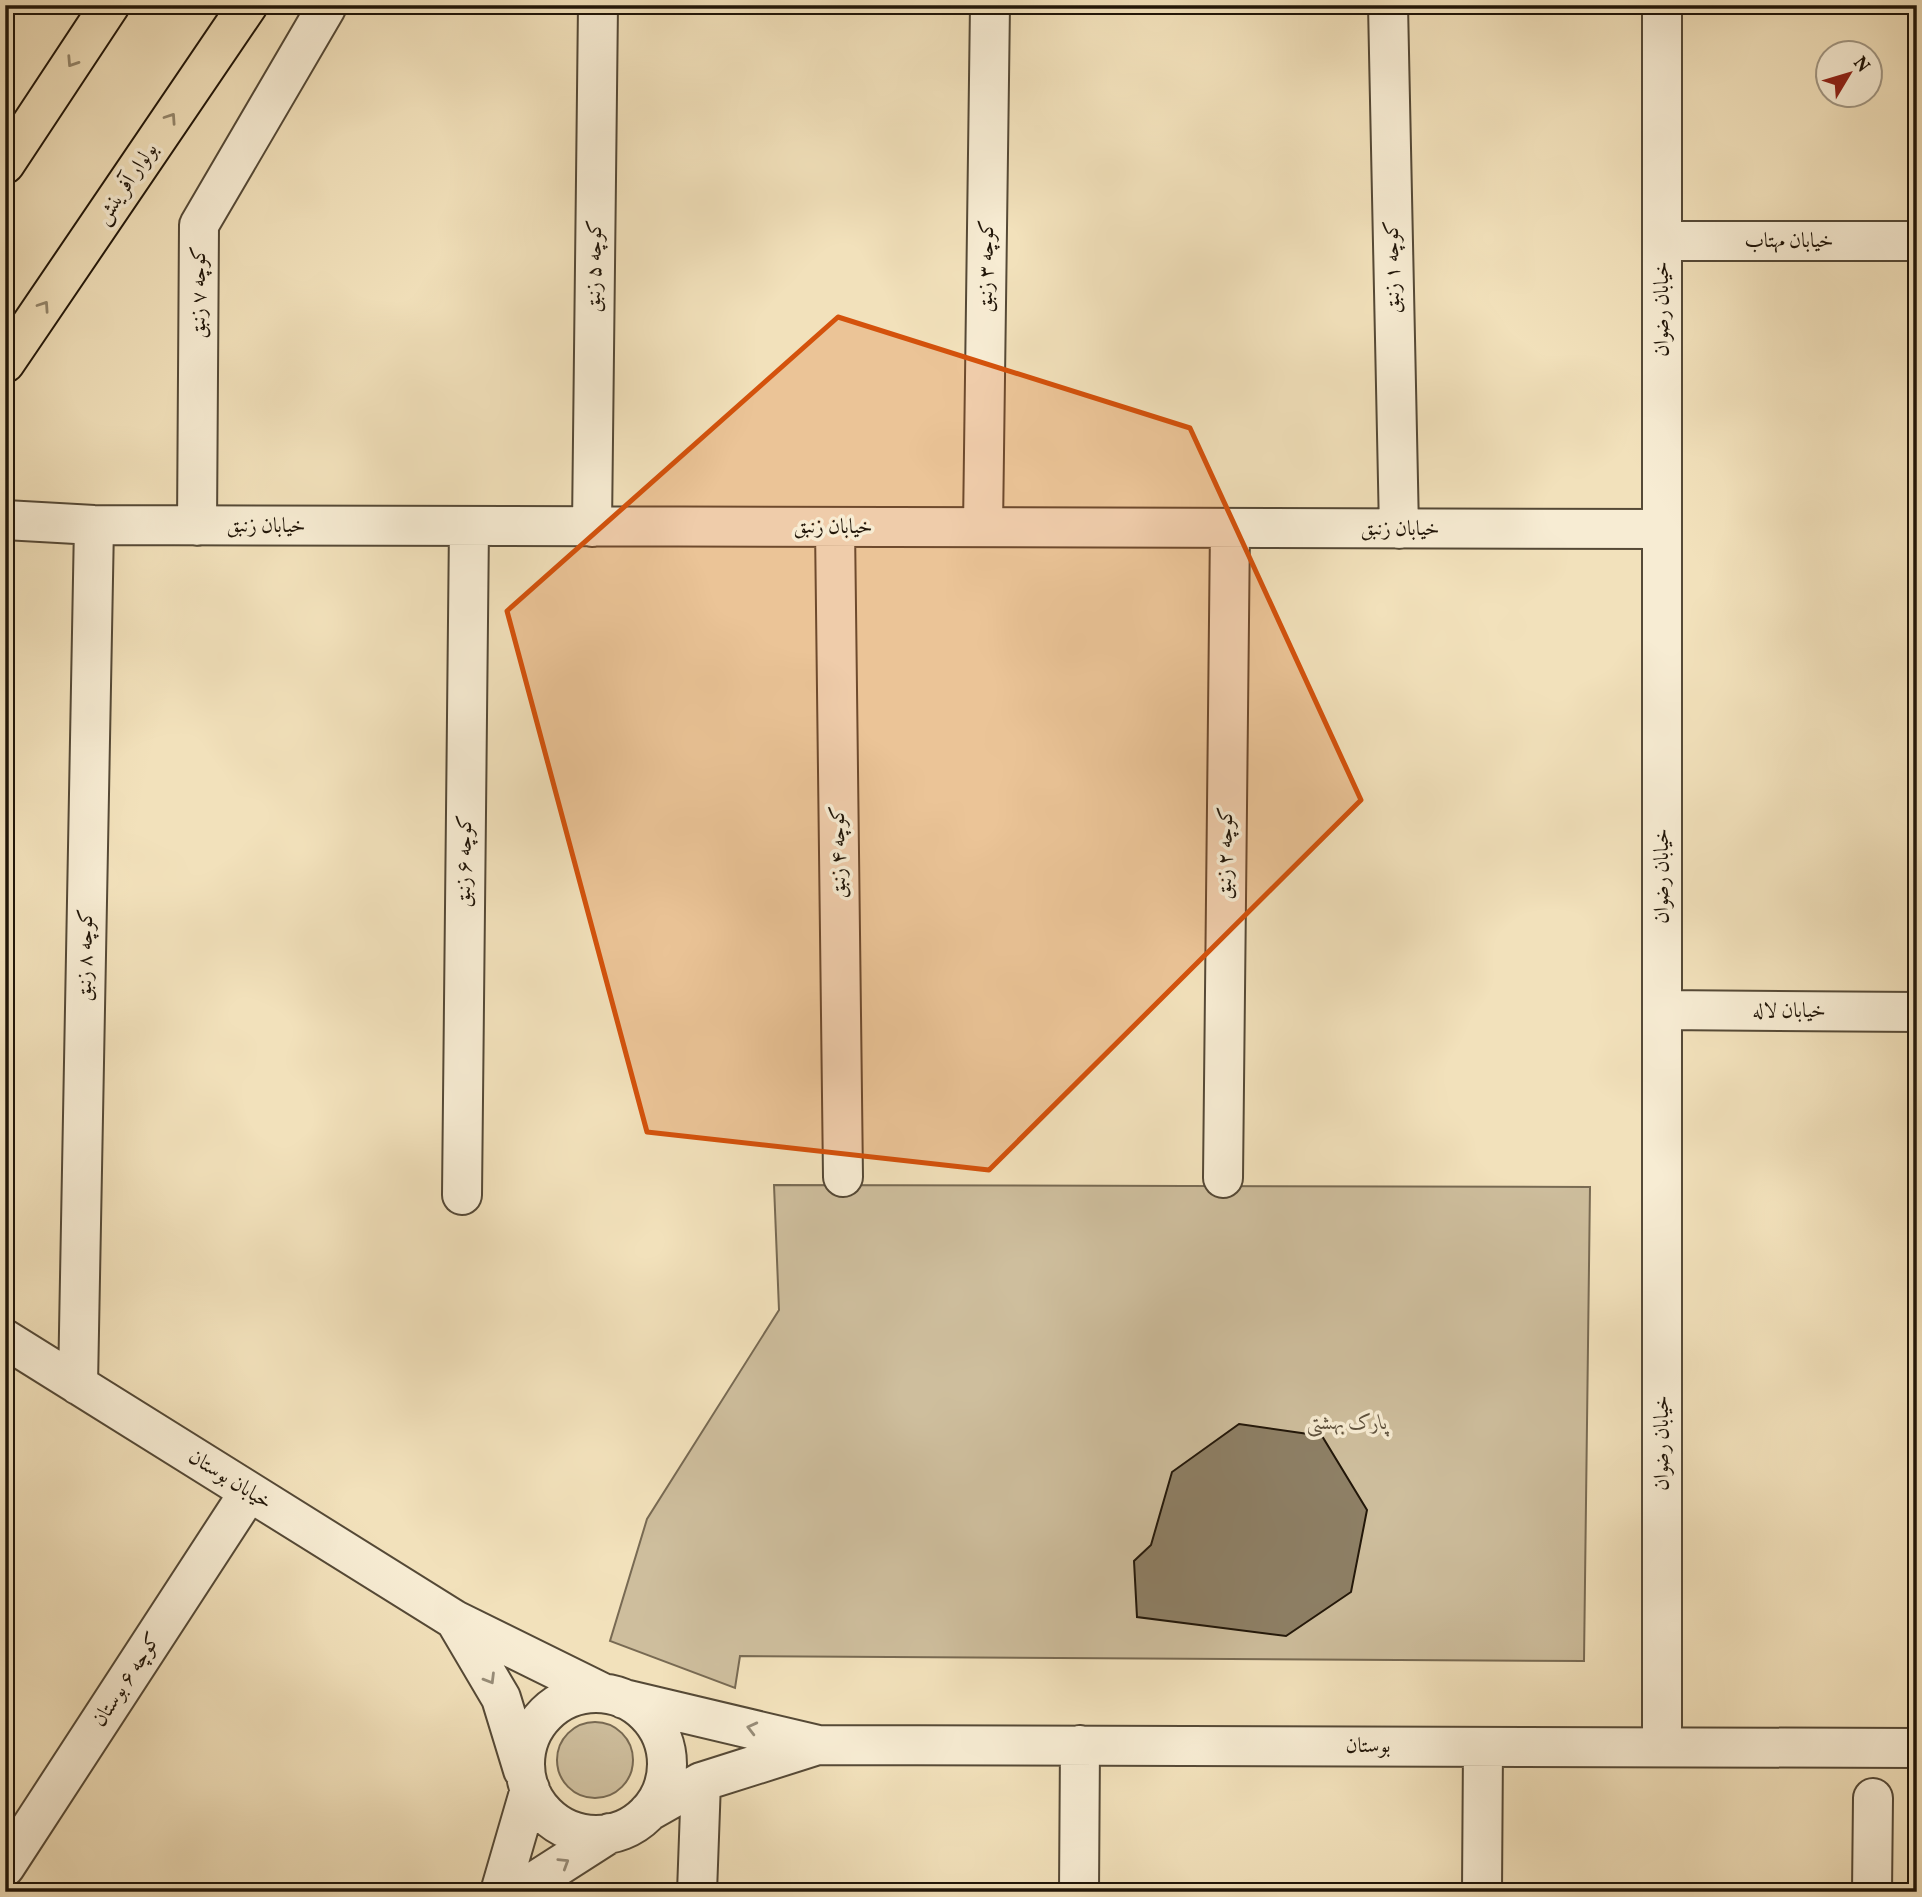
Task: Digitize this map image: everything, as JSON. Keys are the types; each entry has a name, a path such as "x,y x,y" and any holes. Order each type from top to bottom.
{"main road":[{"path":"5,164 110,5"},
{"name":"بولوار آفرینش","path":"5,363 248,5"}],"street":[{"name":"کوچه ۵ زنبق","path":"592,527 598,5"},
{"name":"کوچه ۳ زنبق","path":"983,527 990,5"},
{"name":"کوچه ۱ زنبق","path":"1388,5 1399,529"},
{"name":"خیابان رضوان","path":"1662,5 1662,1747"},
{"name":"کوچه ۷ زنبق","path":"197,526 199,225 326,8"},
{"name":"خیابان مهتاب","path":"1661,242 1917,241"},
{"name":"خیابان زنبق","path":"5,520 94,525 197,526 1662,529"},
{"name":"کوچه ۸ زنبق","path":"78,1385 94,525"},
{"name":"کوچه ۶ زنبق","path":"462,1195 469,526"},
{"name":"کوچه ۴ زنبق","path":"835,527 843,1177"},
{"name":"کوچه ۲ زنبق","path":"1223,1178 1230,528"},
{"name":"خیابان لاله","path":"1662,1010 1917,1012"},
{"name":"خیابان بوستان","path":"5,1339 455,1620 614,1696"},
{"name":"کوچه ۶ بوستان","path":"5,1867 249,1492"},
{"path":"455,1620 501,1698 534,1799 548,1816 567,1829 588,1834 610,1833"},
{"path":"500,1892 528,1783 525,1756 530,1734 543,1716 560,1702 581,1694 614,1696 818,1745"},
{"path":"614,1696 643,1711 657,1728 665,1749 667,1772 661,1793 648,1812"},
{"name":"بوستان","path":"818,1745 1917,1748"},
{"path":"518,1892 610,1833 630,1826 648,1812 701,1782 818,1745"},
{"path":"1079,1892 1080,1745"},
{"path":"1482,1892 1483,1747"},
{"path":"697,1892 701,1782"},
{"path":"1872,1892 1873,1798"}],"highlighted area":[{"path":"838,317 1190,428 1361,800 989,1170 647,1132 507,611"}],"green space":[{"name":"پارک بهشتی","path":"774,1185 1590,1187 1584,1661 740,1656 735,1688 610,1641 647,1519 779,1310"},
{"path":"588,1722 602,1722 616,1728 627,1739 633,1760 630,1775 622,1787 602,1798 588,1798 574,1792 563,1781 557,1767 557,1753 563,1739 574,1728"}],"building":[{"path":"1239,1424 1322,1436 1367,1510 1351,1592 1286,1636 1137,1617 1134,1561 1151,1545 1172,1472"}]}
